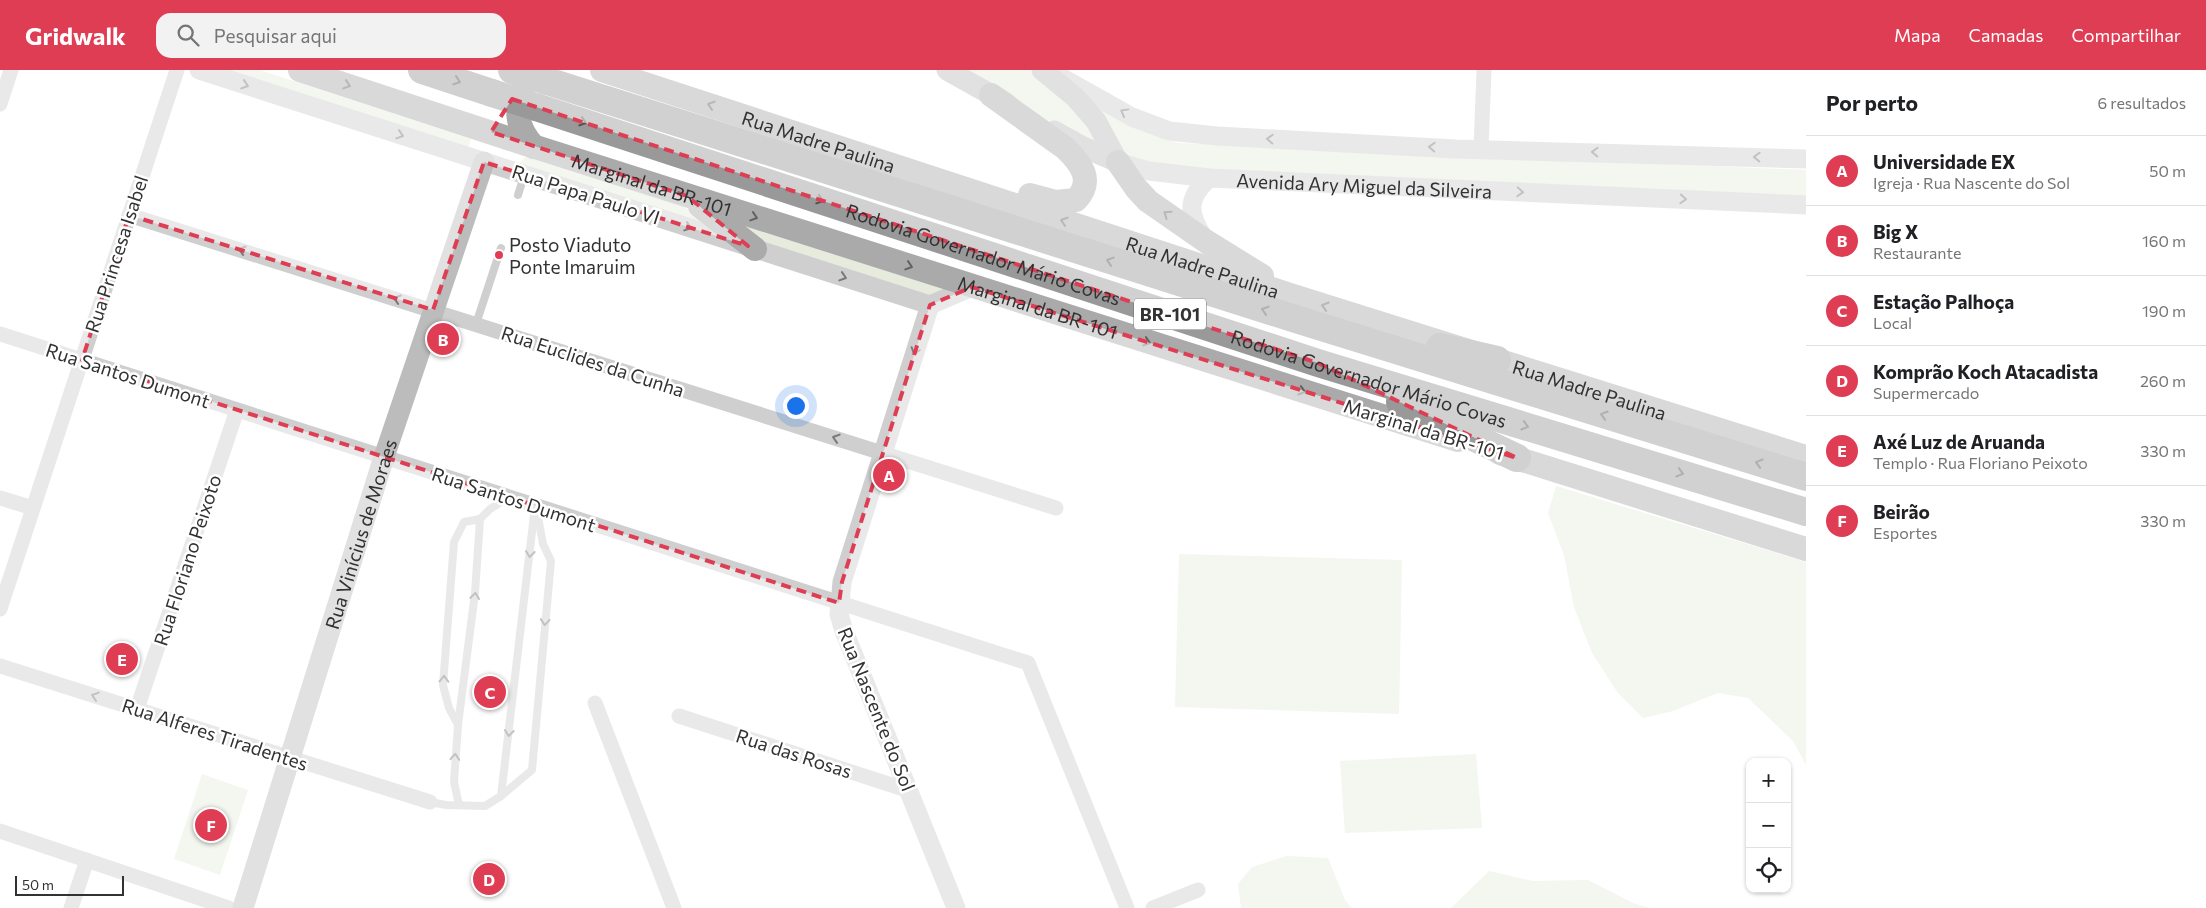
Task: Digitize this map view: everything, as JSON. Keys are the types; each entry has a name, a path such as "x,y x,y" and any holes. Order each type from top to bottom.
{"highway":[{"name":"Rodovia Governador Mário Covas","path":"422,70 1318,363 1806,512"},
{"name":"Rodovia Governador Mário Covas","path":"512,70 538,76 1302,322 1806,478"},
{"path":"1302,322 1391,336 1497,360"},
{"path":"1318,363 1517,458"}],"main road":[{"name":"Marginal da BR-101","path":"300,70 972,287 1806,549"},
{"path":"491,132 509,107 520,82 521,70"},
{"name":"Rua Madre Paulina","path":"602,70 642,77 933,178 1294,296 1806,457"},
{"name":"Avenida Ary Miguel da Silveira","path":"947,70 1083,147 1118,162"},
{"path":"1042,70 1081,104 1096,121 1118,162 1136,188 1148,201 1206,242 1294,296"},
{"path":"534,147 519,126 517,116 523,83 538,76"},
{"path":"933,178 951,177 1056,202 1076,200 1084,192 1086,182 1083,171 1073,156 1045,132 991,95"},
{"name":"Rua Vinícius de Moraes","path":"243,908 292,758 384,457 484,162"},
{"path":"687,196 755,249"}],"street":[{"path":"0,104 11,70"},
{"name":"Rua Princesa Isabel","path":"0,609 177,70"},
{"name":"Rua Papa Paulo VI","path":"199,70 930,305"},
{"path":"1048,70 1132,117 1169,131 1218,136 1481,149 1806,159"},
{"path":"1481,149 1484,70"},
{"name":"Avenida Ary Miguel da Silveira","path":"1118,162 1157,172 1210,178 1806,205"},
{"path":"1206,242 1193,218 1192,206 1195,194 1210,178"},
{"name":"Rua Euclides da Cunha","path":"129,215 1056,508"},
{"path":"930,305 972,287"},
{"name":"Rua Nascente do Sol","path":"930,305 842,582 839,614 844,631 956,908"},
{"name":"Rua Santos Dumont","path":"0,334 1028,663 1127,908"},
{"name":"Rua Floriano Peixoto","path":"137,709 237,410"},
{"path":"0,498 33,508"},
{"name":"Rua Alferes Tiradentes","path":"0,666 430,802"},
{"path":"595,703 674,908"},
{"name":"Rua das Rosas","path":"679,716 910,791"},
{"path":"0,831 229,908"},
{"path":"71,908 87,860"},
{"path":"1154,908 1198,890"}],"lane":[{"path":"518,195 525,175"},
{"path":"476,324 501,248"},
{"path":"458,725 449,708 444,684 454,542 464,522 480,519 490,509 509,497"},
{"path":"501,796 535,506"},
{"path":"430,802 485,806 501,796 532,770 551,561 543,544 535,506"},
{"path":"459,805 454,782 458,725 475,593 480,519"}],"highlighted area":[{"path":"512,99 1318,363 1517,458 972,287 930,305 842,582 839,603 82,360 129,215 433,310 484,162 748,246 687,196 491,132"}],"shaded area":[{"path":"215,70 260,70 471,139 467,152"},
{"path":"959,70 1030,70 1061,90 1109,154 1081,141"},
{"path":"1094,106 1135,128 1179,143 1806,170 1806,199 1232,176 1123,160"},
{"path":"526,157 684,206 715,232 519,163"},
{"path":"722,212 952,291 926,300 763,244"},
{"path":"1556,486 1806,562 1806,765 1793,741 1748,698 1718,693 1673,711 1643,718 1618,693 1592,653 1574,607 1564,555 1548,513"},
{"path":"1179,554 1402,560 1399,714 1175,707"},
{"path":"1476,754 1482,828 1345,833 1340,761"},
{"path":"202,774 248,790 220,875 174,859"},
{"path":"1287,856 1328,858 1345,900 1352,908 1241,908 1238,884 1252,867"},
{"path":"1489,871 1533,881 1588,880 1633,903 1650,908 1451,908"}],"place":[{"name":"Posto Viaduto Ponte Imaruim","path":"499,255"},
{"name":"Big X","path":"443,339"},
{"name":"Universidade EX","path":"889,475"},
{"name":"Axé Luz de Aruanda","path":"122,659"},
{"name":"Estação Palhoça","path":"490,692"},
{"name":"Beirão","path":"211,825"},
{"name":"Komprão Koch Atacadista","path":"489,879"}]}
